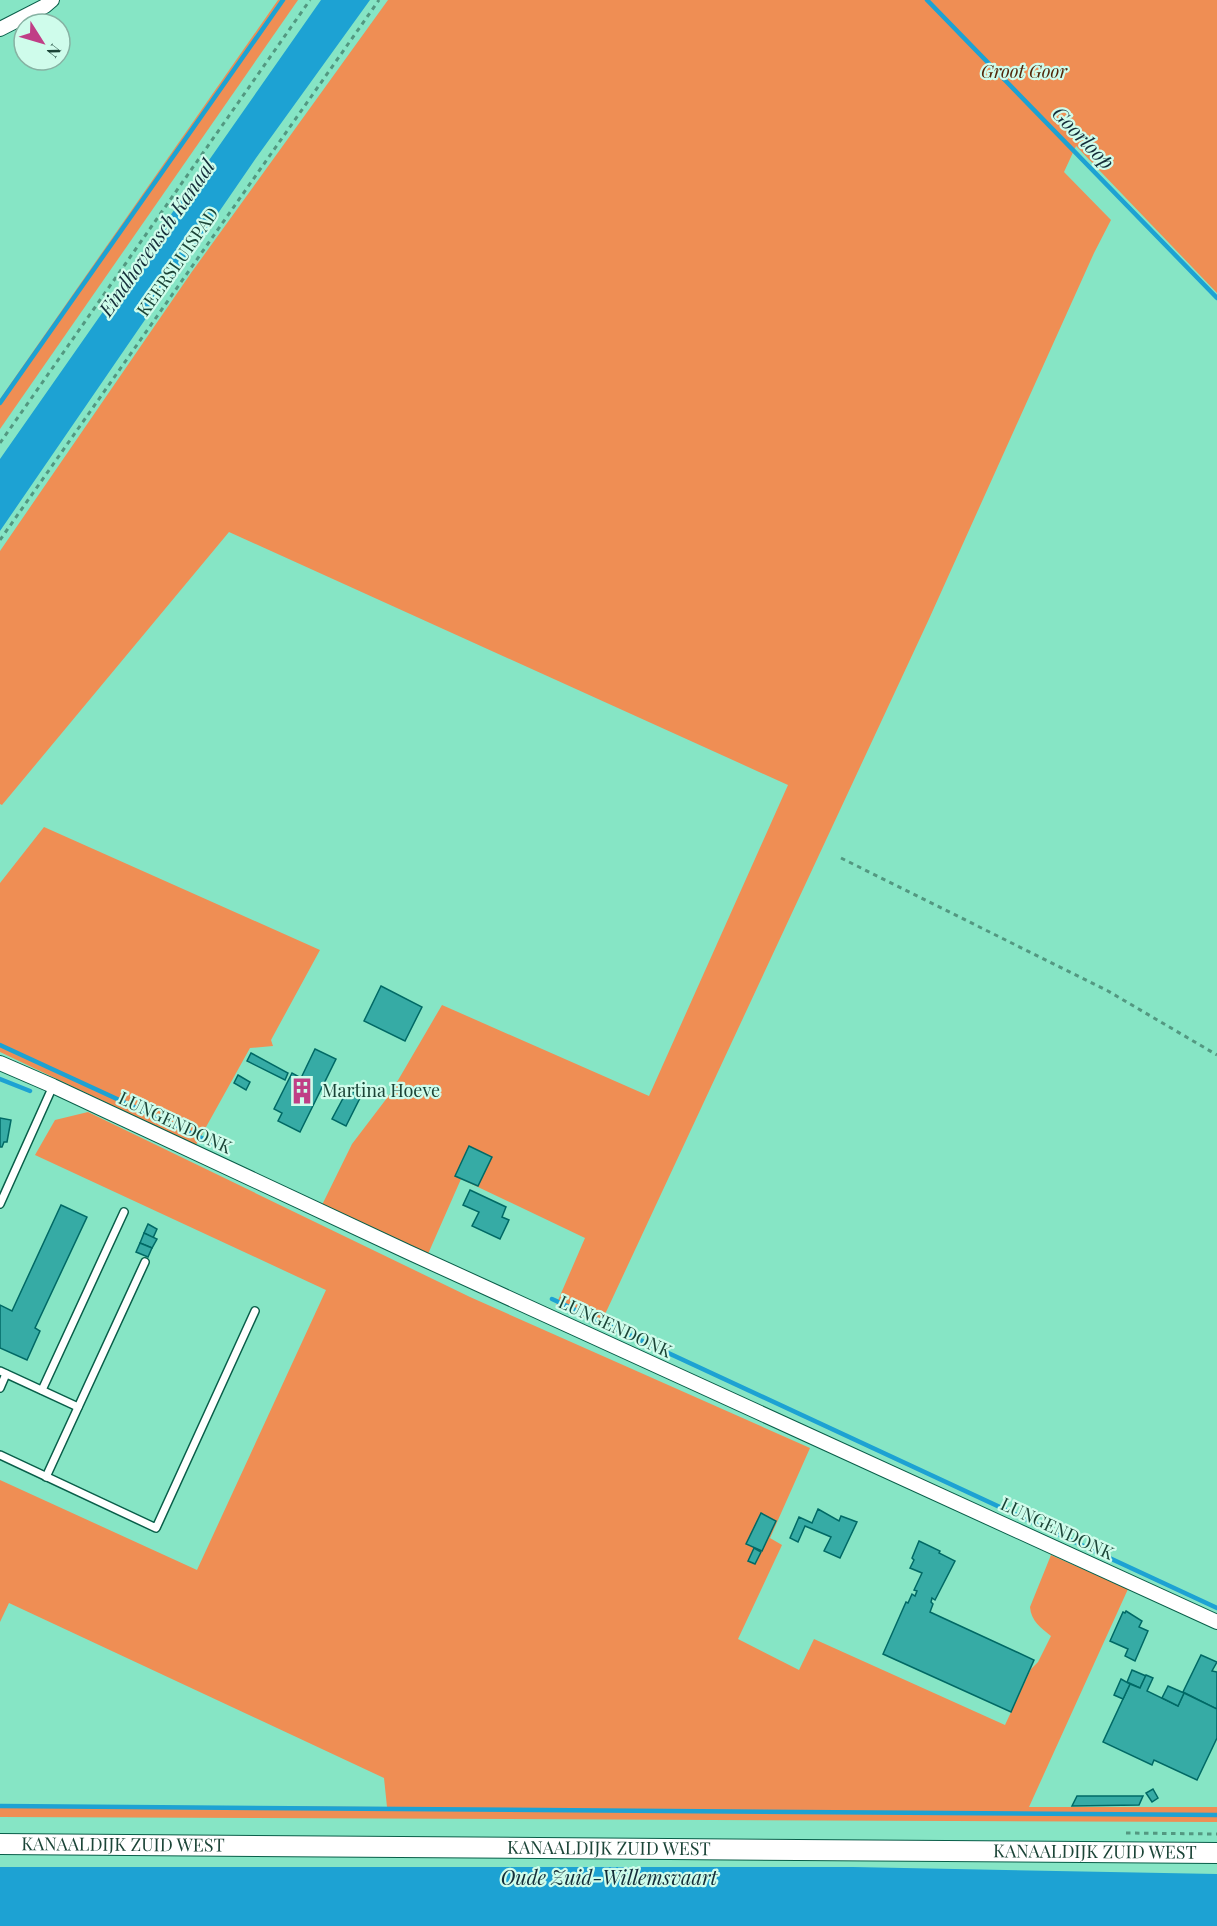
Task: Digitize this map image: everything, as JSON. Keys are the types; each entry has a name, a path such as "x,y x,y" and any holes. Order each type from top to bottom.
{"main road":[{"name":"KANAALDIJK ZUID WEST","path":"0,1844 1217,1853"}],"street":[{"path":"0,29 36,11 52,0"},
{"name":"LUNGENDONK","path":"0,1063 1217,1622"}],"lane":[{"path":"0,1204 53,1086"},
{"path":"42,1390 124,1212"},
{"path":"46,1477 145,1262"},
{"path":"0,1455 156,1528 255,1311"},
{"path":"0,1388 3,1373 78,1407"}],"path":[{"path":"0,443 310,0"},
{"name":"KEERSLUISPAD","path":"0,540 379,0"},
{"path":"841,858 1107,991 1217,1055"}],"green space":[{"path":"278,0 298,0 0,429 0,399"},
{"name":"Groot Goor","path":"388,0 1217,0 1217,293 1076,146 1064,172 1111,220 929,619 600,1325 556,1305 585,1238 461,1179 428,1254 322,1205 352,1144 390,1094 442,1005 649,1096 788,785 229,532 2,805 0,804 0,551 191,273"},
{"path":"44,827 320,950 271,1040 273,1046 250,1048 196,1145 0,1052 0,883"},
{"path":"88,1112 470,1297 810,1448 770,1538 782,1545 738,1639 799,1670 814,1639 1005,1725 1031,1669 1038,1662 1051,1636 1034,1620 1030,1607 1051,1555 1128,1589 1029,1807 1217,1807 1217,1822 0,1817 0,1805 387,1807 384,1778 9,1603 0,1622 0,1480 197,1570 326,1290 35,1155 55,1120"}],"water":[{"name":"Eindhovensch Kanaal","path":"321,0 370,0 256,158 0,531 0,459"},
{"name":"Oude Zuid-Willemsvaart","path":"0,1867 853,1867 1217,1874 1217,1926 0,1926"}],"building":[{"path":"381,986 422,1007 405,1041 364,1021"},
{"name":"Martina Hoeve","path":"315,1049 336,1059 300,1132 278,1121 282,1113 274,1109 292,1073 301,1078"},
{"path":"251,1053 288,1073 285,1080 247,1061"},
{"path":"238,1075 250,1082 246,1090 234,1083"},
{"path":"348,1089 361,1096 346,1126 332,1119"},
{"path":"0,1118 11,1120 7,1142 4,1142 2,1147 0,1147"},
{"path":"469,1146 492,1157 478,1186 455,1176"},
{"path":"470,1190 506,1207 502,1217 509,1220 500,1239 472,1226 479,1212 463,1205"},
{"path":"61,1205 87,1217 35,1328 40,1331 27,1360 0,1348 0,1305 12,1311"},
{"path":"148,1224 157,1229 153,1238 144,1233"},
{"path":"144,1233 157,1239 152,1248 140,1243"},
{"path":"140,1243 152,1248 148,1257 136,1252"},
{"path":"818,1509 839,1521 841,1516 857,1522 840,1558 824,1551 831,1537 805,1526 798,1542 790,1538 799,1517 812,1523"},
{"path":"761,1513 776,1521 762,1551 746,1544"},
{"path":"919,1541 955,1561 935,1600 932,1598 933,1604 930,1612 1034,1660 1011,1712 883,1654 906,1602 908,1603 912,1594 915,1596 917,1591 914,1590 922,1573 910,1568"},
{"path":"754,1548 761,1552 755,1564 748,1561"},
{"path":"1126,1611 1142,1621 1139,1627 1148,1631 1135,1661 1125,1656 1128,1649 1110,1641 1123,1612"},
{"path":"1201,1655 1217,1662 1212,1671 1217,1672 1217,1709 1183,1692"},
{"path":"1132,1670 1146,1676 1140,1688 1127,1682"},
{"path":"1146,1675 1153,1678 1147,1691 1178,1706 1184,1693 1217,1709 1217,1738 1197,1780 1154,1760 1152,1765 1103,1742 1130,1684 1140,1688"},
{"path":"1121,1679 1130,1684 1123,1699 1114,1695"},
{"path":"1168,1686 1184,1693 1178,1706 1162,1698"},
{"path":"1153,1789 1158,1798 1152,1802 1146,1793"},
{"path":"1077,1796 1143,1796 1139,1805 1072,1806"}],"waterway":[{"path":"0,403 283,0"},
{"name":"Goorloop","path":"927,0 1217,298"},
{"path":"0,1045 219,1146"},
{"path":"0,1079 30,1091"},
{"path":"552,1299 1217,1608"},
{"path":"0,1806 1217,1815"}],"place":[{"name":"Martina Hoeve","path":"302,1091"}]}
